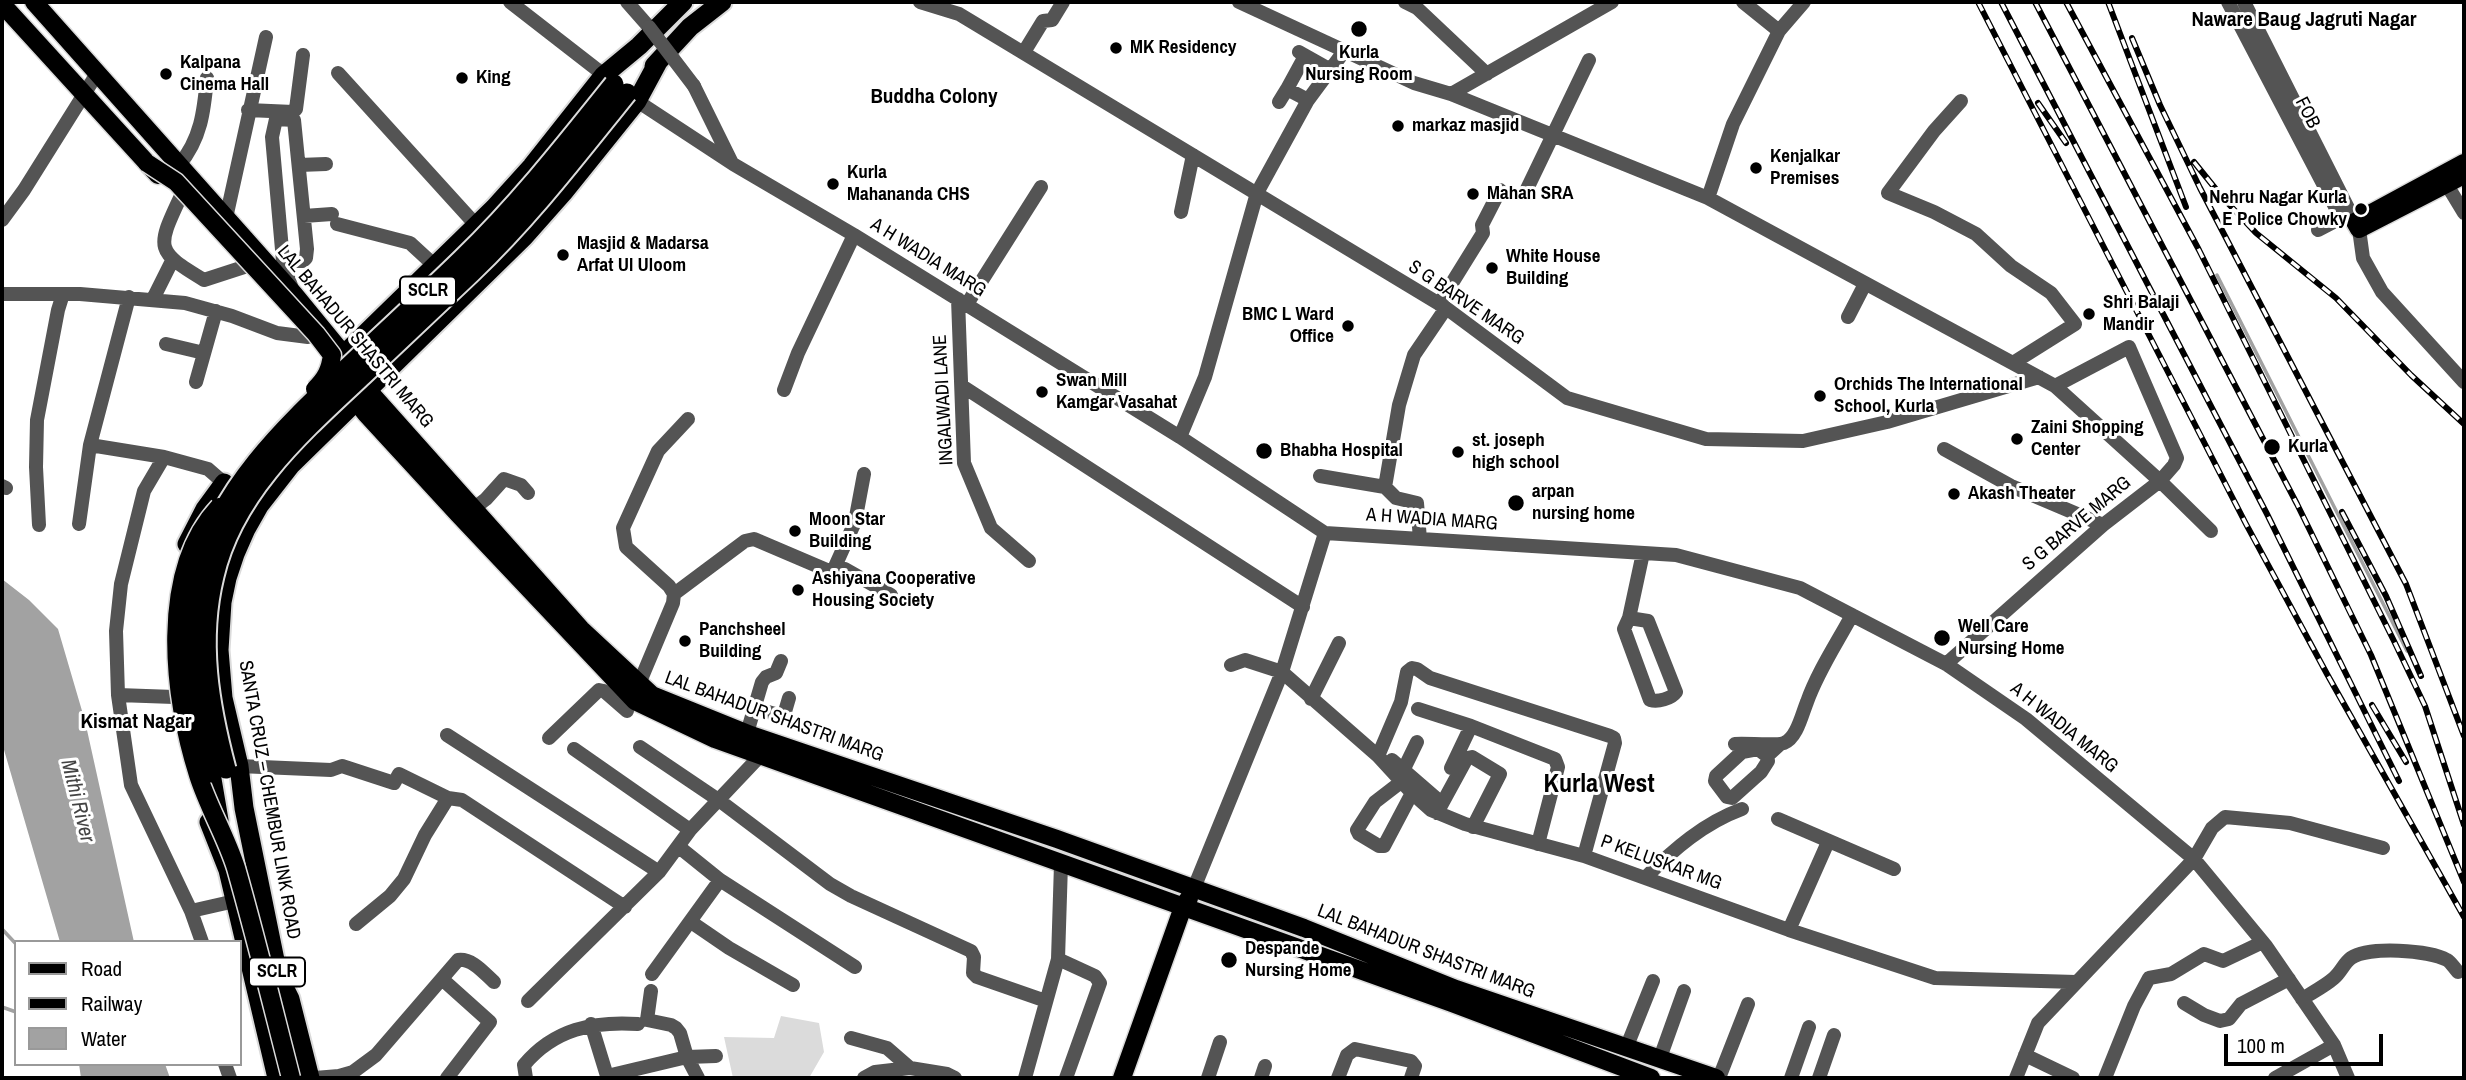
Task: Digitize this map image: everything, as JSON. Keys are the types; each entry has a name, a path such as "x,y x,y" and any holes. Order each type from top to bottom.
{"highway":[{"name":"SCLR","path":"276,1072 228,870 225,769 210,700 206,650 209,599 214,574 234,523 264,478 299,437 515,228 554,185 621,88 639,46 683,2"},
{"name":"SCLR","path":"225,769 200,733 190,676 191,625 199,570 229,487 287,426 503,218 621,88 658,62 690,27 722,2"},
{"path":"337,361 476,226 532,166 621,88"},
{"name":"SANTA CRUZ – CHEMBUR LINK ROAD","path":"310,1078 289,999 278,975 256,862 225,769 219,650 222,602 227,578 246,529 274,486 309,446 470,291 563,193 621,88"},
{"path":"438,263 470,291"},
{"path":"228,870 192,778 174,696 171,650 174,594 180,565 192,531 205,509 229,487"},
{"path":"192,531 236,551"},
{"path":"278,975 302,1078"}],"main road":[{"name":"LAL BAHADUR SHASTRI MARG","path":"34,2 293,294 361,395 481,528 581,629 635,701 703,733 761,755 1296,948 1634,1049 1718,1078"},
{"name":"LAL BAHADUR SHASTRI MARG","path":"2,4 308,337 337,361"},
{"path":"147,163 176,182 316,334 331,355 330,370 324,380 254,450 195,539 186,567 178,624 177,677 187,736 198,777 235,865 291,1078"},
{"path":"2357,225 2443,180 2464,163"},
{"path":"2443,180 2464,175"},
{"name":"LAL BAHADUR SHASTRI MARG","path":"376,412 474,509 481,528"},
{"name":"LAL BAHADUR SHASTRI MARG","path":"625,691 652,695 747,733 1304,928 1454,996 1642,1076"},
{"path":"1122,1078 1183,907 1194,888"},
{"path":"1296,948 1304,928"},
{"path":"1634,1049 1642,1076"}],"street":[{"name":"A H WADIA MARG","path":"510,2 621,88 733,164 854,234 1180,437 1325,533 1676,555 1800,587 1946,664 2026,719 2194,859 2263,942 2334,1045 2348,1078"},
{"path":"627,2 694,86 733,164"},
{"name":"S G BARVE MARG","path":"920,2 959,14 1442,306 1567,398 1706,439 1803,441 1887,422 2039,377"},
{"path":"1024,52 1038,27 1043,21 1052,20 1063,2"},
{"name":"S G BARVE MARG","path":"1239,2 1414,83 1451,94 1708,198 2055,386 2160,481 2103,525 1946,664"},
{"path":"1451,94 1612,2"},
{"path":"1743,2 1779,31"},
{"path":"1708,198 1733,124 1779,31 1804,2"},
{"name":"FOB","path":"2228,2 2341,218 2318,230"},
{"path":"2244,2 2357,225 2363,258 2382,292 2464,382"},
{"path":"1415,4 1487,74"},
{"path":"226,218 266,37"},
{"path":"1180,437 1205,377 1257,193 1307,100 1345,50"},
{"path":"1307,100 1283,95 1302,54 1331,70"},
{"path":"248,110 293,113 296,109 303,55"},
{"path":"1526,191 1589,60"},
{"path":"2,220 30,181 98,72"},
{"path":"338,73 476,226"},
{"path":"179,165 189,154 202,120 207,78"},
{"path":"1961,101 1934,131 1888,193 1934,212 1976,234 2011,266 2051,293 2075,324 2013,363"},
{"path":"284,261 303,261 306,258 304,216 295,120 276,119 272,137 284,261 293,294"},
{"path":"1181,212 1193,155"},
{"path":"299,165 326,164"},
{"path":"2443,180 2464,213"},
{"path":"962,302 1041,187"},
{"path":"1385,487 1399,405 1414,355 1483,233 1482,225 1500,190"},
{"path":"180,198 167,225 163,246 172,261 204,280 244,267"},
{"path":"304,216 334,219 410,243 438,263"},
{"path":"784,390 797,353 854,234"},
{"path":"153,299 172,261"},
{"path":"1848,317 1866,284"},
{"path":"2,294 129,296 185,303 277,333 308,337"},
{"path":"39,524 37,420 63,294"},
{"path":"79,524 90,445 129,296"},
{"name":"INGALWADI LANE","path":"962,302 964,463 991,528 1029,561"},
{"path":"197,382 216,312"},
{"path":"166,344 205,353"},
{"path":"2055,386 2129,347 2177,458 2160,481 2211,531"},
{"path":"962,386 1303,607"},
{"path":"627,711 625,691 673,603 674,594 669,586 626,547 623,528 658,451 688,419"},
{"path":"90,445 164,457 208,469 229,487"},
{"path":"1944,449 2011,486 2103,525"},
{"path":"164,457 144,491 121,584 116,631 118,695 131,785 191,911 201,940"},
{"path":"833,571 855,522 864,474"},
{"path":"1320,476 1385,487 1396,498 1417,503 1420,538"},
{"path":"474,509 504,479 522,485 528,493"},
{"path":"1194,888 1282,672 1325,533"},
{"path":"674,594 745,541 754,539 833,571 845,569 891,595"},
{"path":"1629,618 1648,621 1676,692 1673,696 1656,702 1650,700 1624,629 1629,618 1643,553"},
{"path":"1735,744 1779,745 1787,742 1798,727 1809,696 1852,615"},
{"path":"1311,699 1339,643"},
{"path":"1231,664 1245,660 1282,672"},
{"path":"747,733 762,682 776,673 781,661"},
{"path":"1395,769 1401,702 1407,672 1412,668 1430,678 1610,736 1615,743 1584,856"},
{"name":"P KELUSKAR MG","path":"1282,672 1395,769 1412,793 1476,828 1584,856 1789,930 1935,978 2076,982"},
{"path":"550,738 596,691 625,691"},
{"path":"118,695 174,696"},
{"path":"754,708 782,716 789,698"},
{"path":"1418,709 1471,726 1555,759 1558,767 1538,844"},
{"path":"1435,807 1471,726"},
{"path":"447,735 659,872"},
{"path":"1412,793 1384,846 1379,846 1359,834 1357,830 1395,769 1417,742"},
{"path":"1767,756 1779,745"},
{"path":"640,747 720,801 830,884 971,951 974,957 973,973 977,977 1046,1001"},
{"path":"574,749 690,830"},
{"path":"528,1001 659,872 690,830 761,755"},
{"path":"1435,807 1467,758 1472,757 1500,773 1476,828"},
{"path":"225,769 331,770 342,766 394,783 399,774 448,798 462,800 625,907"},
{"path":"1395,769 1406,774 1435,807"},
{"path":"1476,828 1504,778"},
{"path":"356,924 390,896 404,879 425,835 448,798"},
{"path":"1646,877 1682,844 1719,818 1742,809"},
{"path":"2016,1078 2038,1023 2194,859 2212,828 2225,817 2290,823 2383,848"},
{"path":"1778,819 1894,869"},
{"path":"1789,930 1828,842"},
{"path":"678,848 720,880 855,967"},
{"path":"1025,1078 1058,959 1061,864"},
{"path":"652,974 720,880"},
{"path":"191,911 235,901"},
{"path":"691,922 793,985"},
{"path":"2105,1078 2134,1006 2149,978 2171,974 2204,954 2223,961 2263,942"},
{"path":"2302,999 2336,977 2353,956 2367,953 2413,951 2431,954 2448,961 2458,972"},
{"path":"315,1078 354,1072 376,1055 458,960 465,959 494,982"},
{"path":"1058,959 1095,976 1100,983 1066,1078"},
{"path":"442,979 490,1022 447,1078"},
{"path":"2184,1003 2220,1021 2229,1019 2241,1004 2289,979"},
{"path":"1634,1049 1653,981"},
{"path":"651,991 647,1020 676,1028 698,1078"},
{"path":"1660,1058 1684,991"},
{"path":"1718,1078 1748,1004"},
{"path":"591,1024 605,1074 610,1076 628,1075 687,1057 716,1056"},
{"path":"526,1078 524,1065 528,1059 557,1037 591,1024 638,1024"},
{"path":"1791,1078 1809,1027"},
{"path":"1819,1078 1834,1035"},
{"path":"851,1038 887,1048 906,1073"},
{"path":"1208,1078 1220,1042"},
{"path":"2275,1078 2334,1045"},
{"path":"1338,1078 1347,1055 1355,1049 1411,1061 1415,1066 1411,1078"},
{"path":"2025,1055 2073,1078"},
{"path":"864,1078 875,1072 945,1077"}],"shaded area":[{"path":"781,1016 819,1023 824,1052 809,1078 733,1078 724,1037 774,1038"}],"water":[{"name":"Mithi River","path":"2,579 29,600 58,629 85,721 134,940 59,940 2,743"},
{"path":"79,1066 166,1066 170,1078 81,1078"}],"waterway":[{"path":"2217,275 2407,651"},
{"path":"2,929 14,942"},
{"path":"2,1007 14,1011"}],"railway":[{"path":"1978,2 2246,524 2464,917"},
{"path":"2001,2 2267,514 2399,781"},
{"path":"2035,2 2297,504 2371,655 2464,882"},
{"path":"2066,2 2199,250 2394,641 2425,706 2464,825"},
{"path":"2108,2 2186,207"},
{"path":"2132,38 2160,105 2200,188 2406,584 2464,736"},
{"path":"2038,103 2066,143"},
{"path":"2194,162 2256,233 2336,298 2411,375 2464,424"},
{"path":"2342,512 2386,596 2421,676"},
{"path":"2372,705 2406,762"}],"place":[{"name":"Kurla Nursing Room","path":"1359,29"},
{"name":"MK Residency","path":"1116,48"},
{"name":"Kalpana Cinema Hall","path":"166,74"},
{"name":"King","path":"462,78"},
{"name":"markaz masjid","path":"1398,126"},
{"name":"Kenjalkar Premises","path":"1756,168"},
{"name":"Kurla Mahananda CHS","path":"833,184"},
{"name":"Mahan SRA","path":"1473,194"},
{"name":"Nehru Nagar Kurla E Police Chowky","path":"2361,209"},
{"name":"Masjid & Madarsa Arfat Ul Uloom","path":"563,255"},
{"name":"White House Building","path":"1492,268"},
{"name":"Shri Balaji Mandir","path":"2089,314"},
{"name":"BMC L Ward Office","path":"1348,326"},
{"name":"Swan Mill Kamgar Vasahat","path":"1042,392"},
{"name":"Orchids The International School, Kurla","path":"1820,396"},
{"name":"Zaini Shopping Center","path":"2017,439"},
{"name":"Kurla","path":"2272,447"},
{"name":"Bhabha Hospital","path":"1264,451"},
{"name":"st. joseph high school","path":"1458,452"},
{"name":"Akash Theater","path":"1954,494"},
{"name":"arpan nursing home","path":"1516,503"},
{"name":"Moon Star Building","path":"795,531"},
{"name":"Ashiyana Cooperative Housing Society","path":"798,590"},
{"name":"Well Care Nursing Home","path":"1942,638"},
{"name":"Panchsheel Building","path":"685,641"},
{"name":"Despande Nursing Home","path":"1229,960"}],"district":[{"name":"Naware Baug Jagruti Nagar","path":"2304,20"},
{"name":"Buddha Colony","path":"934,97"},
{"name":"Kismat Nagar","path":"136,722"},
{"name":"Kurla West","path":"1599,785"}]}
